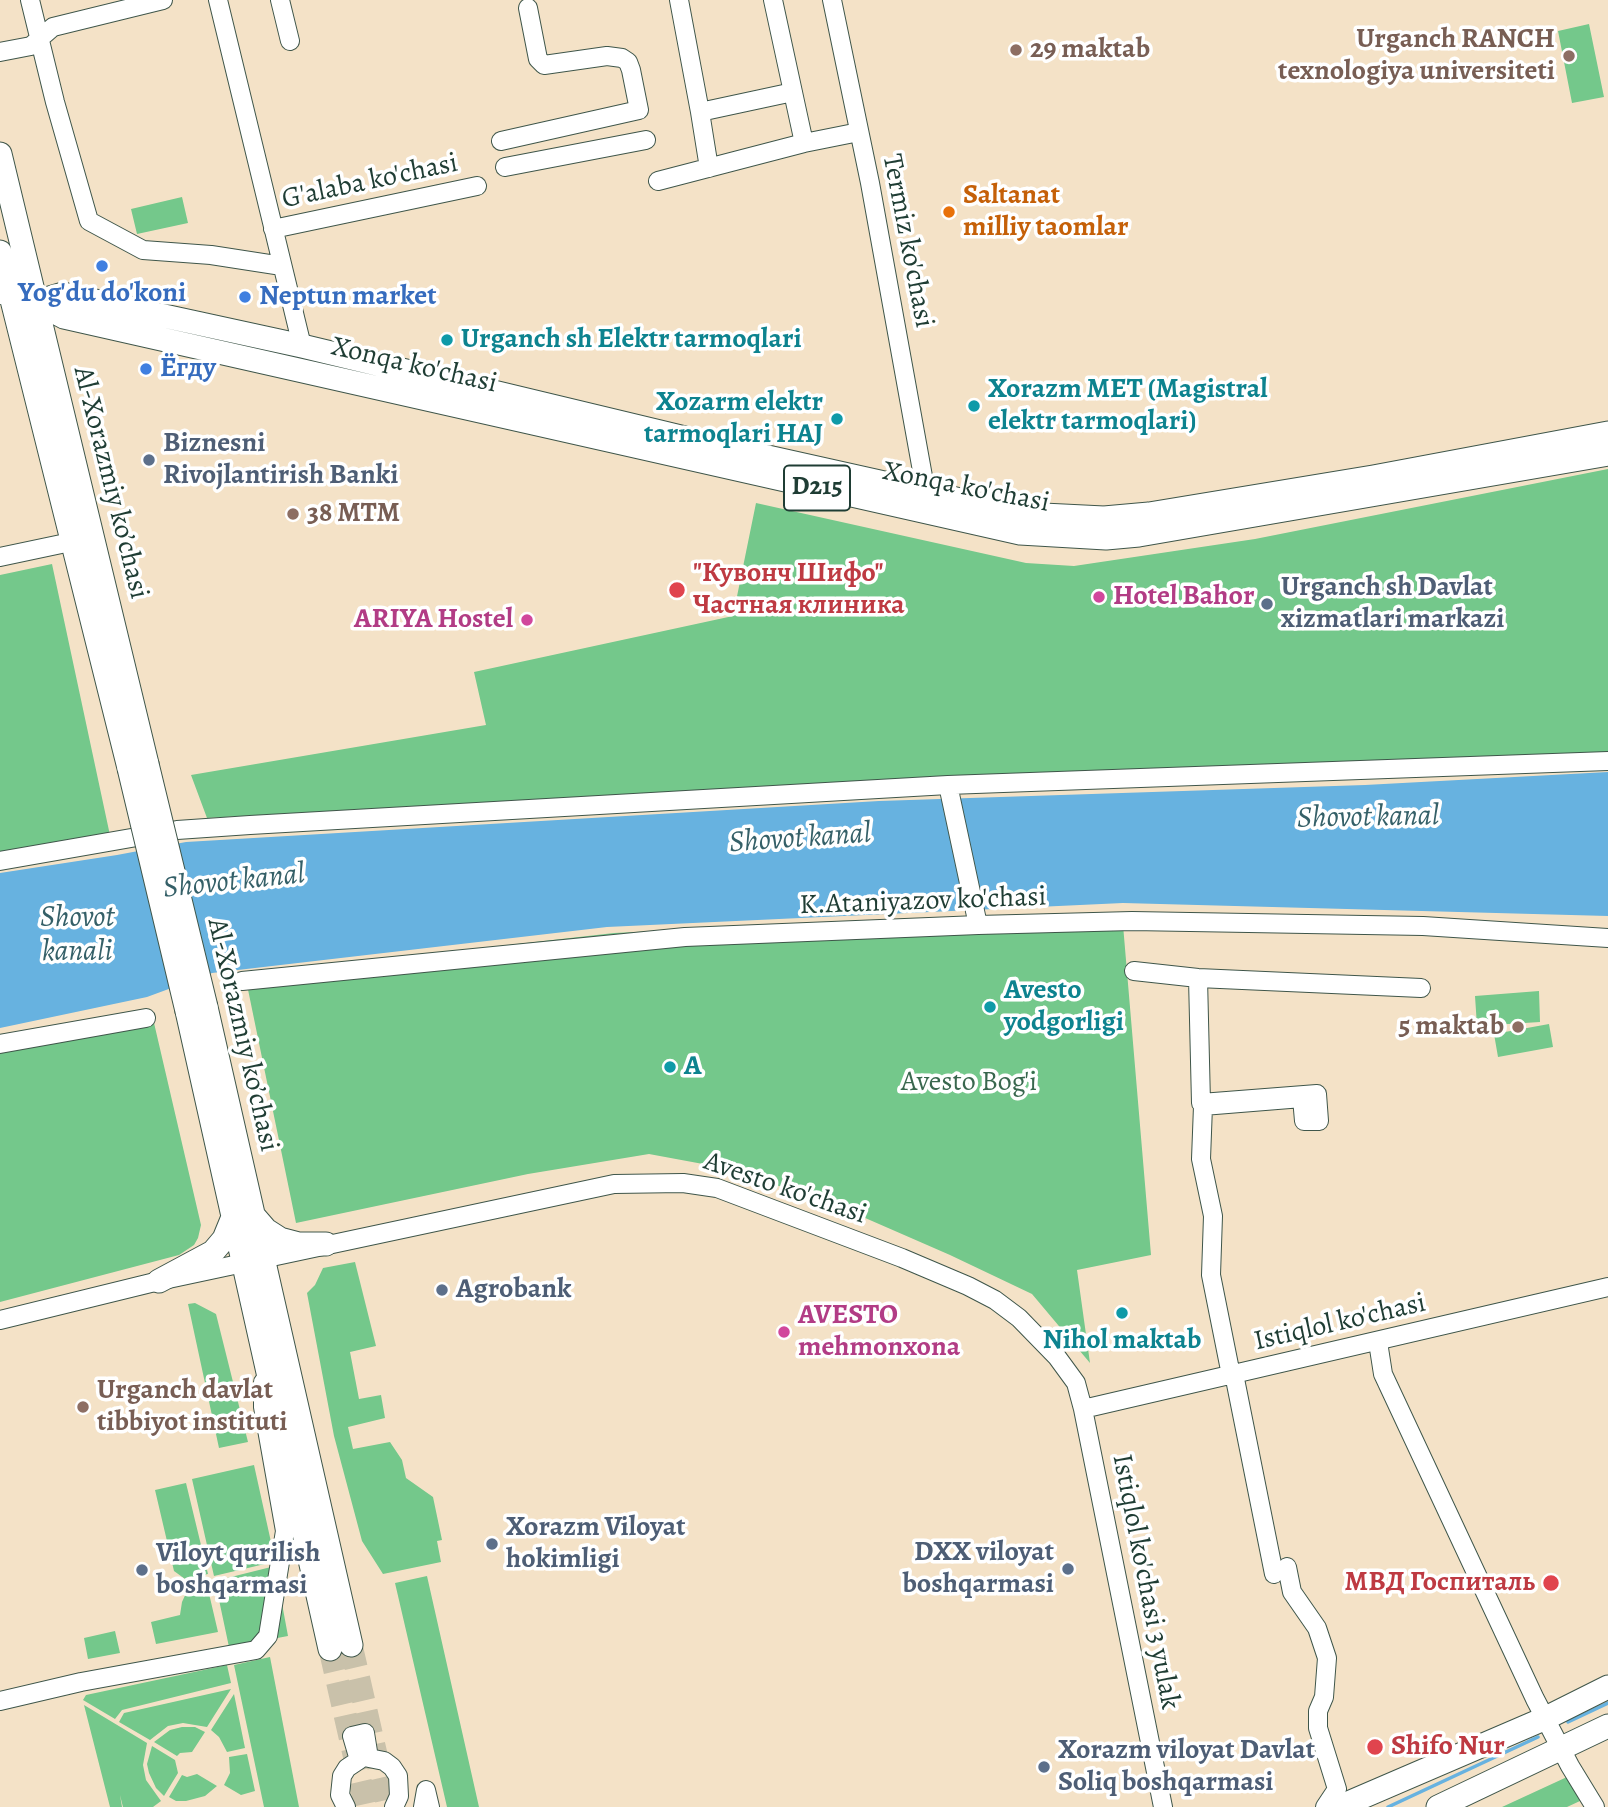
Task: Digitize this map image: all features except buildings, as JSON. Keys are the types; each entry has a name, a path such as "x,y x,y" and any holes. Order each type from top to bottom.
{"main road":[{"name":"Al-Xorazmiy ko’chasi","path":"0,154 36,302 82,540 196,1009 254,1260 341,1647 263,1347 254,1260"},
{"name":"Al-Xorazmiy ko’chasi","path":"0,252 6,293 82,540"},
{"name":"Xonqa ko'chasi","path":"6,293 36,302 64,317 716,456 926,493 1023,514 1104,519 1608,454"},
{"name":"Xonqa ko'chasi","path":"36,302 63,294 302,346 716,456 1020,533 1064,537 1139,536 1608,433"},
{"path":"159,1280 213,1252 243,1216 280,1240 299,1244 326,1244"},
{"path":"1339,1807 1546,1718 1608,1687"},
{"path":"1438,1807 1608,1726"}],"street":[{"path":"30,0 55,102 89,221 143,250 211,255 282,267"},
{"path":"0,52 32,46 53,27 163,0"},
{"name":"G'alaba ko'chasi","path":"218,0 302,346"},
{"path":"280,0 290,41"},
{"path":"679,0 709,168"},
{"path":"773,0 804,143"},
{"name":"Termiz ko'chasi","path":"832,0 926,493"},
{"path":"501,141 639,110 631,70 628,62 622,58 607,56 544,65 538,59 528,9"},
{"path":"700,112 793,92"},
{"path":"658,181 804,143 859,132"},
{"path":"505,167 646,140"},
{"name":"G'alaba ko'chasi","path":"273,229 477,186"},
{"path":"0,557 82,540"},
{"path":"0,861 177,830 948,785 1608,761"},
{"path":"948,785 978,925"},
{"name":"K.Ataniyazov ko'chasi","path":"242,981 685,937 978,925 1132,921 1454,927 1608,938"},
{"path":"1135,971 1198,978 1421,988"},
{"path":"1198,978 1201,1103 1317,1094 1319,1121 1304,1121 1302,1098 1203,1106 1201,1159 1213,1216 1211,1275 1281,1570 1292,1592 1317,1628 1328,1658 1324,1697 1318,1711 1318,1728 1337,1789 1325,1807"},
{"path":"0,1044 146,1018"},
{"name":"Avesto ko'chasi","path":"0,1320 159,1280 614,1184 683,1183 717,1188 902,1258 995,1300 1019,1318 1057,1357 1076,1383 1083,1409"},
{"name":"Istiqlol ko'chasi","path":"1083,1409 1608,1287"},
{"path":"1378,1342 1383,1374 1561,1749 1595,1807"},
{"path":"0,1701 81,1682 256,1650 268,1636 285,1531 263,1407 263,1347"},
{"name":"Istiqlol ko'chasi 3 yulak","path":"1083,1409 1163,1807"},
{"path":"346,1807 340,1795 342,1776 347,1768 359,1760 352,1736 365,1733 369,1758 384,1761 398,1776 399,1796 394,1807"},
{"path":"423,1807 426,1790 430,1807"}],"green space":[{"path":"1589,24 1604,97 1572,103 1558,31"},
{"path":"182,197 188,223 137,234 131,209"},
{"path":"1608,469 1608,754 894,779 207,818 191,775 486,725 474,672 733,616 756,503 1026,563 1074,566 1255,539"},
{"path":"52,564 111,840 0,858 0,575"},
{"name":"Avesto Bog'i","path":"1122,913 1151,1255 1077,1270 1090,1363 1032,1294 950,1255 840,1207 730,1169 649,1154 528,1174 296,1223 245,975 614,933"},
{"path":"1539,991 1540,1022 1477,1026 1475,996"},
{"path":"151,1010 201,1225 198,1238 194,1245 179,1255 0,1302 0,1039"},
{"path":"1549,1024 1553,1047 1498,1057 1494,1034"},
{"path":"355,1262 376,1346 350,1352 359,1399 381,1395 385,1418 348,1427 353,1449 390,1442 402,1460 406,1478 433,1497 442,1540 437,1541 441,1562 383,1574 362,1541 334,1436 307,1293 315,1285 323,1268"},
{"path":"195,1303 216,1314 248,1442 219,1448 188,1304"},
{"path":"254,1465 273,1551 269,1563 214,1576 192,1479"},
{"path":"186,1483 208,1574 185,1579 174,1571 155,1490"},
{"path":"275,1566 288,1636 229,1647 215,1581"},
{"path":"427,1576 479,1807 447,1807 395,1583"},
{"path":"207,1585 218,1632 156,1644 151,1622 180,1615 188,1589"},
{"path":"115,1631 120,1653 88,1659 84,1638"},
{"path":"270,1657 299,1807 264,1807 234,1665"},
{"path":"227,1665 231,1683 122,1710 115,1719 83,1700 86,1695"},
{"path":"231,1689 207,1727 183,1723 168,1726 150,1740 119,1722 124,1713"},
{"path":"234,1694 245,1748 227,1752 219,1737 211,1730"},
{"path":"84,1705 147,1743 143,1765 146,1780 161,1801 153,1807 123,1807 120,1795 122,1807 110,1807"},
{"path":"195,1727 205,1732 192,1752 180,1753 177,1756 154,1742 170,1730"},
{"path":"152,1746 175,1760 178,1773 164,1796 156,1788 149,1773 147,1764"},
{"path":"247,1754 255,1791 241,1795 224,1785 230,1773 229,1757"},
{"path":"197,1774 217,1786 205,1796 186,1801 176,1801 169,1797 182,1775 187,1777"},
{"path":"1567,1777 1580,1801 1567,1807 1502,1807"}],"water":[{"name":"Shovot kanali","path":"1608,772 1608,916 1123,903 607,927 212,973 147,997 0,1028 0,873 186,842 879,801 1365,785"}],"waterway":[{"path":"1568,1722 1608,1703"},
{"path":"1388,1807 1538,1737"}],"tunnel":[{"path":"351,1645 388,1807"},
{"path":"330,1649 366,1807"}],"place":[{"name":"29 maktab","path":"1016,50"},
{"name":"Urganch RANCH texnologiya universiteti","path":"1569,56"},
{"name":"Saltanat milliy taomlar","path":"949,212"},
{"name":"Yog'du do'koni","path":"102,266"},
{"name":"Neptun market","path":"245,297"},
{"name":"Urganch sh Elektr tarmoqlari","path":"447,340"},
{"name":"Ёгду","path":"146,369"},
{"name":"Xorazm MET (Magistral elektr tarmoqlari)","path":"974,406"},
{"name":"Xozarm elektr tarmoqlari HAJ","path":"837,419"},
{"name":"Biznesni Rivojlantirish Banki","path":"149,460"},
{"name":"38 MTM","path":"293,514"},
{"name":"\"Кувонч Шифо\" Частная клиника","path":"677,590"},
{"name":"Hotel Bahor","path":"1099,597"},
{"name":"Urganch sh Davlat xizmatlari markazi","path":"1267,604"},
{"name":"ARIYA Hostel","path":"527,620"},
{"name":"Avesto yodgorligi","path":"990,1007"},
{"name":"5 maktab","path":"1518,1027"},
{"name":"A","path":"670,1067"},
{"name":"Agrobank","path":"442,1290"},
{"name":"Nihol maktab","path":"1122,1313"},
{"name":"AVESTO mehmonxona","path":"784,1332"},
{"name":"Urganch davlat tibbiyot instituti","path":"83,1407"},
{"name":"Xorazm Viloyat hokimligi","path":"492,1544"},
{"name":"DXX viloyat boshqarmasi","path":"1068,1569"},
{"name":"Viloyt qurilish boshqarmasi","path":"142,1570"},
{"name":"МВД Госпиталь","path":"1551,1583"},
{"name":"Shifo Nur","path":"1375,1747"},
{"name":"Xorazm viloyat Davlat Soliq boshqarmasi","path":"1044,1767"}],"water label":[{"name":"Shovot kanal","path":"1368,818"},
{"name":"Shovot kanal","path":"800,839"},
{"name":"Shovot kanal","path":"234,882"}]}
